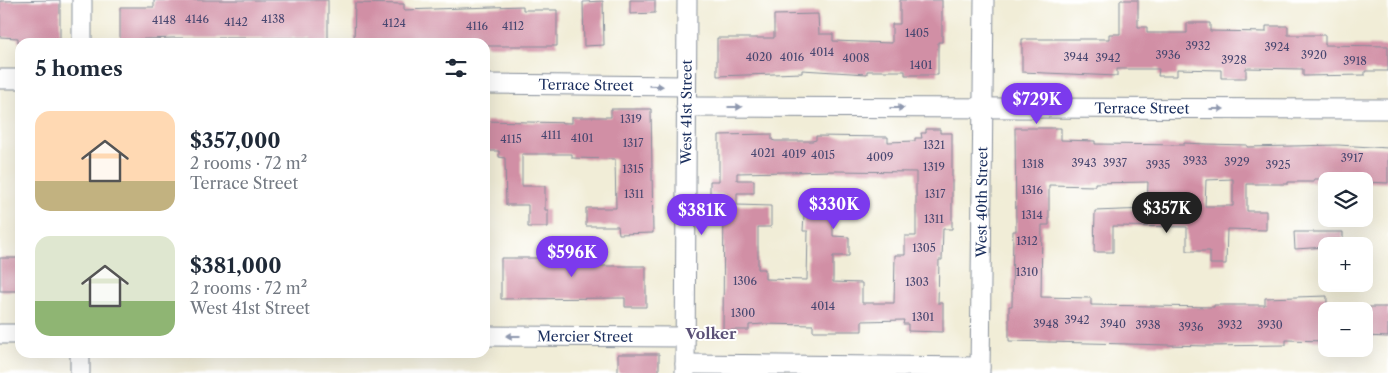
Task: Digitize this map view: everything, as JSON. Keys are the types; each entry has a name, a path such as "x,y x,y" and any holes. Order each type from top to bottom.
{"street":[{"path":"82,0 82,38"},
{"name":"West 41st Street","path":"685,369 687,0"},
{"name":"West 40th Street","path":"980,370 984,0"},
{"path":"0,79 15,79"},
{"name":"Terrace Street","path":"490,84 686,86"},
{"name":"Terrace Street","path":"686,107 1388,109"},
{"path":"0,334 15,334"},
{"name":"Mercier Street","path":"490,336 684,337"},
{"path":"80,358 80,373"},
{"path":"685,369 980,370"}],"building":[{"path":"60,0 60,38 0,37 0,1"},
{"path":"154,0 328,0 328,38 120,38 120,7 154,7"},
{"path":"630,0 655,0 655,13 630,14"},
{"path":"900,0 942,0 942,42 938,42 938,75 905,75 905,71 867,71 867,74 802,70 802,73 717,76 717,38 774,38 774,15 818,14 819,34 833,34 833,41 892,43 892,24 900,24"},
{"path":"1120,0 1138,0 1138,27 1147,27 1147,33 1187,33 1187,23 1210,23 1210,31 1266,32 1266,26 1288,26 1288,35 1325,35 1325,45 1388,46 1388,71 1365,71 1365,75 1303,76 1303,69 1246,68 1246,78 1221,78 1221,70 1177,69 1177,76 1158,76 1159,69 1117,69 1117,76 1022,72 1022,39 1109,39 1109,34 1120,34"},
{"path":"603,1 604,45 584,46 583,2"},
{"path":"355,3 404,4 404,10 523,6 523,10 557,10 557,46 490,46 490,38 354,38"},
{"path":"611,109 651,109 653,233 619,234 618,226 586,226 586,208 616,208 615,159 572,158 572,154 522,154 522,186 545,186 545,210 548,210 548,227 528,227 528,205 506,205 505,158 499,157 499,151 490,151 490,121 572,123 572,117 611,117"},
{"path":"1015,128 1061,128 1061,140 1095,141 1095,144 1184,145 1184,143 1247,145 1247,147 1338,145 1388,148 1388,183 1373,182 1373,172 1318,172 1318,179 1314,179 1314,182 1247,184 1247,211 1266,211 1266,230 1227,229 1226,264 1210,264 1210,251 1187,251 1187,227 1113,226 1113,252 1094,252 1095,211 1147,209 1148,182 1095,183 1095,186 1049,185 1049,225 1042,225 1041,297 1091,298 1091,305 1214,307 1214,305 1265,305 1265,298 1327,296 1327,302 1318,302 1318,341 1286,340 1286,345 1207,346 1009,341 1009,306 1012,306 1013,231 1016,231","holes":["1233,179 1233,206 1205,206 1206,180"]},
{"path":"926,129 940,129 940,133 952,133 952,229 943,229 942,260 939,260 938,303 943,303 943,332 908,331 908,324 903,324 904,320 862,321 862,331 813,331 813,325 763,324 749,325 749,330 723,330 724,194 710,194 710,181 719,181 719,135 772,134 772,140 775,141 812,141 816,140 816,136 888,137 888,142 915,141 915,138 922,138 921,133 926,133","holes":["916,172 916,236 905,236 905,255 895,255 894,303 862,303 862,283 833,282 833,256 849,256 849,237 833,236 833,208 817,208 817,215 804,215 803,231 808,231 807,280 765,279 765,269 758,269 758,227 771,227 771,206 737,205 737,193 754,193 754,180 737,180 737,173"]},
{"path":"1294,232 1343,232 1343,237 1318,237 1318,248 1295,249"},
{"path":"541,251 601,252 600,266 646,266 646,307 625,307 625,298 501,299 501,258 541,258"},
{"path":"0,258 15,258 15,291 0,291"},
{"path":"1373,307 1388,307 1388,337 1373,336"},
{"path":"618,354 659,354 659,373 618,373"}],"district":[{"name":"Volker","path":"711,334"}]}
